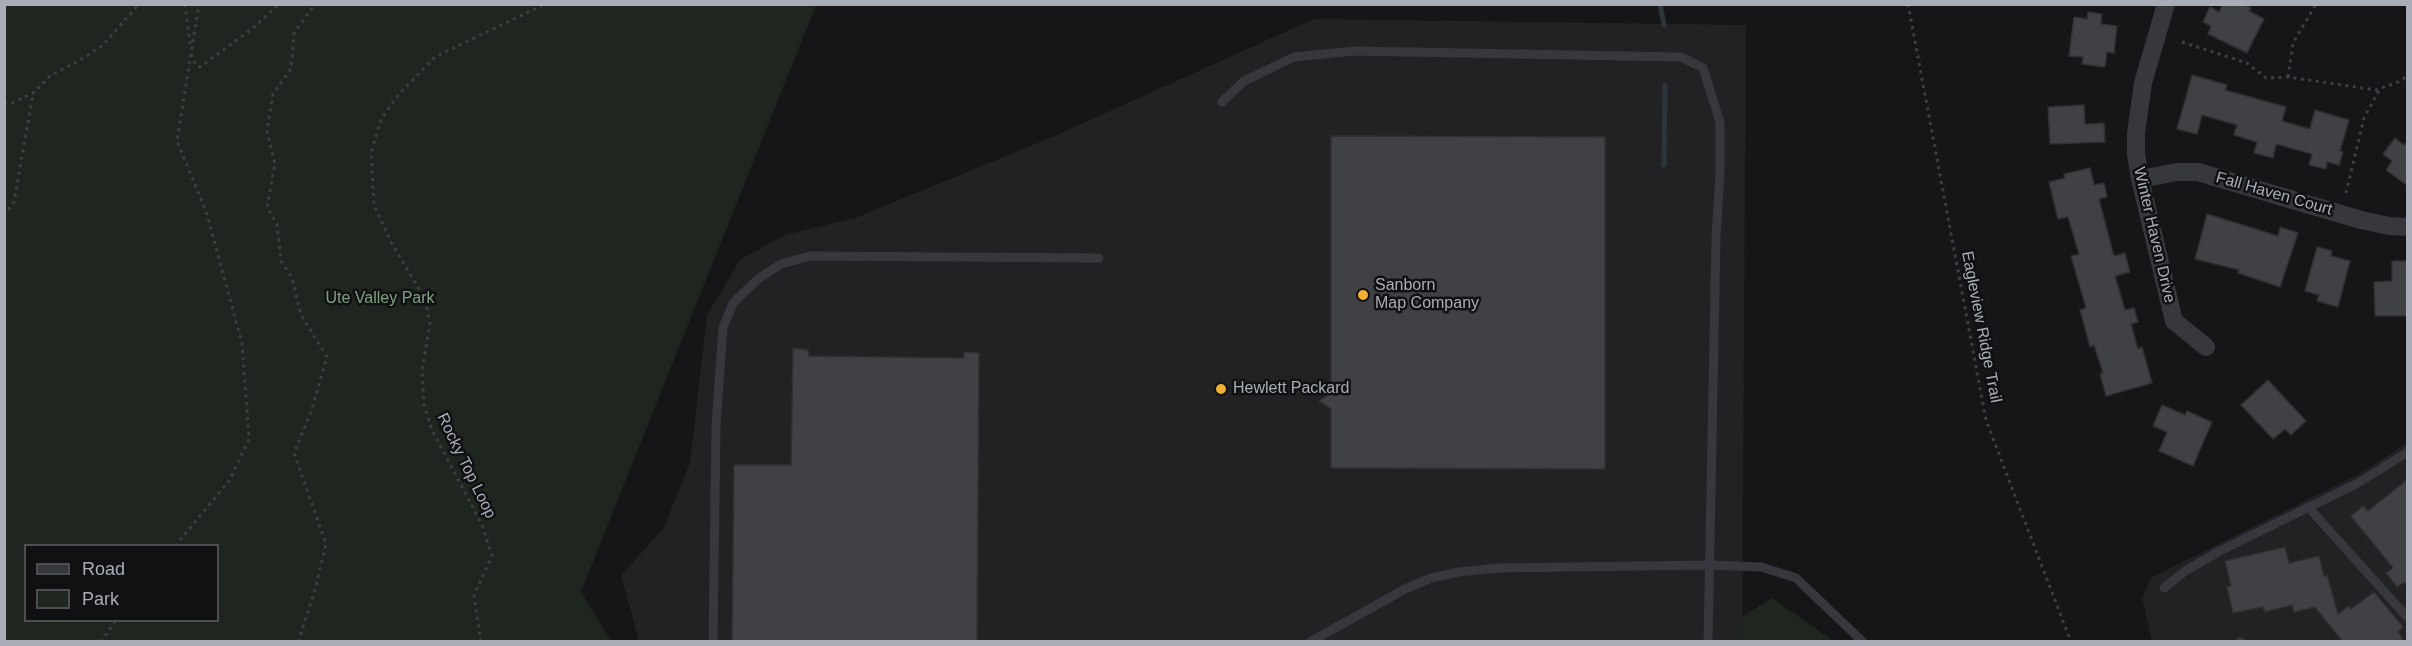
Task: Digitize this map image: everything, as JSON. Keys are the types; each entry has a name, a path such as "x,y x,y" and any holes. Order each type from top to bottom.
{"street":[{"name":"Winter Haven Drive","path":"2166,4 2143,83 2136,154 2175,321 2206,347"},
{"name":"Fall Haven Court","path":"2140,179 2176,172 2198,172 2361,220 2389,226 2408,227"}],"lane":[{"path":"1222,102 1244,81 1294,57 1354,51 1681,57 1703,68 1720,122 1708,642"},
{"path":"713,642 716,425 723,328 733,303 759,279 781,264 810,256 1099,258"},
{"path":"2164,588 2185,571 2220,551 2358,483 2408,452"},
{"path":"2308,507 2408,618"},
{"path":"1310,642 1405,589 1431,578 1459,572 1499,568 1709,565 1761,567 1796,578 1863,642"}],"path":[{"path":"4,102 12,103 33,93 51,75 77,63 103,45 139,4"},
{"path":"185,4 190,51 195,64 200,67 252,29 279,4"},
{"path":"177,544 229,481 249,439 242,343 206,211 177,141 199,4"},
{"path":"298,642 315,590 326,544 294,453 310,412 327,357 301,315 292,278 281,261 277,224 267,207 275,164 267,131 273,94 291,69 294,33 315,4"},
{"name":"Rocky Top Loop","path":"481,642 474,595 492,556 482,525 432,430 424,405 422,370 429,324 425,299 391,242 374,205 371,153 381,119 399,94 435,57 545,4"},
{"name":"Eagleview Ridge Trail","path":"1908,4 1986,420 2072,642"},
{"path":"2288,77 2293,43 2316,4"},
{"path":"2182,42 2247,63 2266,78 2288,77 2376,90 2400,81 2408,74"},
{"path":"2346,193 2364,118 2380,88"},
{"path":"4,216 14,202 33,93"},
{"path":"101,642 115,622"}],"shaded area":[{"name":"Hewlett Packard","path":"1314,19 1746,25 1742,641 639,641 621,575 663,529 690,463 707,315 740,260 785,235 855,218 1050,138"},
{"path":"2407,443 2407,641 2152,641 2142,598 2151,578 2359,474"}],"green space":[{"name":"Ute Valley Park","path":"4,5 816,5 581,592 611,641 5,641"},
{"path":"1772,598 1833,641 1742,641 1742,617"}],"building":[{"path":"2223,4 2243,4 2251,8 2249,11 2264,19 2247,53 2208,34 2211,26 2203,22 2210,7 2219,12"},
{"path":"2088,12 2102,14 2101,24 2117,26 2114,53 2107,52 2105,67 2082,64 2083,57 2069,56 2074,17 2087,19"},
{"path":"2192,75 2227,85 2225,90 2286,107 2282,121 2310,129 2315,110 2349,120 2340,151 2343,152 2339,165 2327,162 2326,169 2309,165 2312,154 2276,144 2273,158 2254,153 2257,142 2234,135 2237,125 2202,115 2197,134 2177,129"},
{"path":"2084,105 2085,124 2104,123 2105,142 2050,144 2048,107"},
{"path":"1331,136 1605,137 1605,469 1331,468 1331,409 1319,401 1331,393"},
{"path":"2395,138 2404,145 2408,141 2408,186 2386,170 2392,161 2383,154"},
{"path":"2090,168 2094,185 2104,183 2107,197 2099,199 2114,256 2125,253 2130,272 2115,276 2125,310 2134,308 2138,322 2131,324 2138,349 2142,347 2152,383 2106,396 2100,374 2103,373 2094,345 2090,347 2080,310 2086,308 2071,256 2079,254 2068,217 2058,219 2049,182 2065,178 2064,174"},
{"path":"2207,214 2278,236 2280,227 2298,233 2280,287 2238,273 2239,270 2195,259"},
{"path":"2317,247 2332,251 2331,256 2350,261 2338,307 2317,301 2319,295 2305,291"},
{"path":"2392,261 2408,261 2408,316 2375,316 2374,282 2392,281"},
{"path":"793,348 808,350 809,356 964,358 964,352 979,353 977,642 732,642 734,465 791,465"},
{"path":"2268,380 2306,421 2291,435 2285,429 2273,439 2241,405"},
{"path":"2162,405 2185,415 2187,411 2212,422 2193,466 2159,451 2167,432 2153,426"},
{"path":"2408,479 2408,586 2404,582 2397,587 2386,573 2393,568 2351,516 2363,506 2368,511"},
{"path":"2285,547 2289,563 2319,556 2338,614 2349,606 2351,609 2374,592 2403,627 2398,632 2405,642 2343,642 2315,607 2294,612 2292,605 2265,612 2263,607 2233,613 2227,587 2231,586 2225,561"}],"waterway":[{"path":"1660,4 1664,25"},
{"path":"1664,165 1665,85"}],"place":[{"name":"Sanborn Map Company","path":"1363,295"},
{"name":"Hewlett Packard","path":"1221,389"}]}
